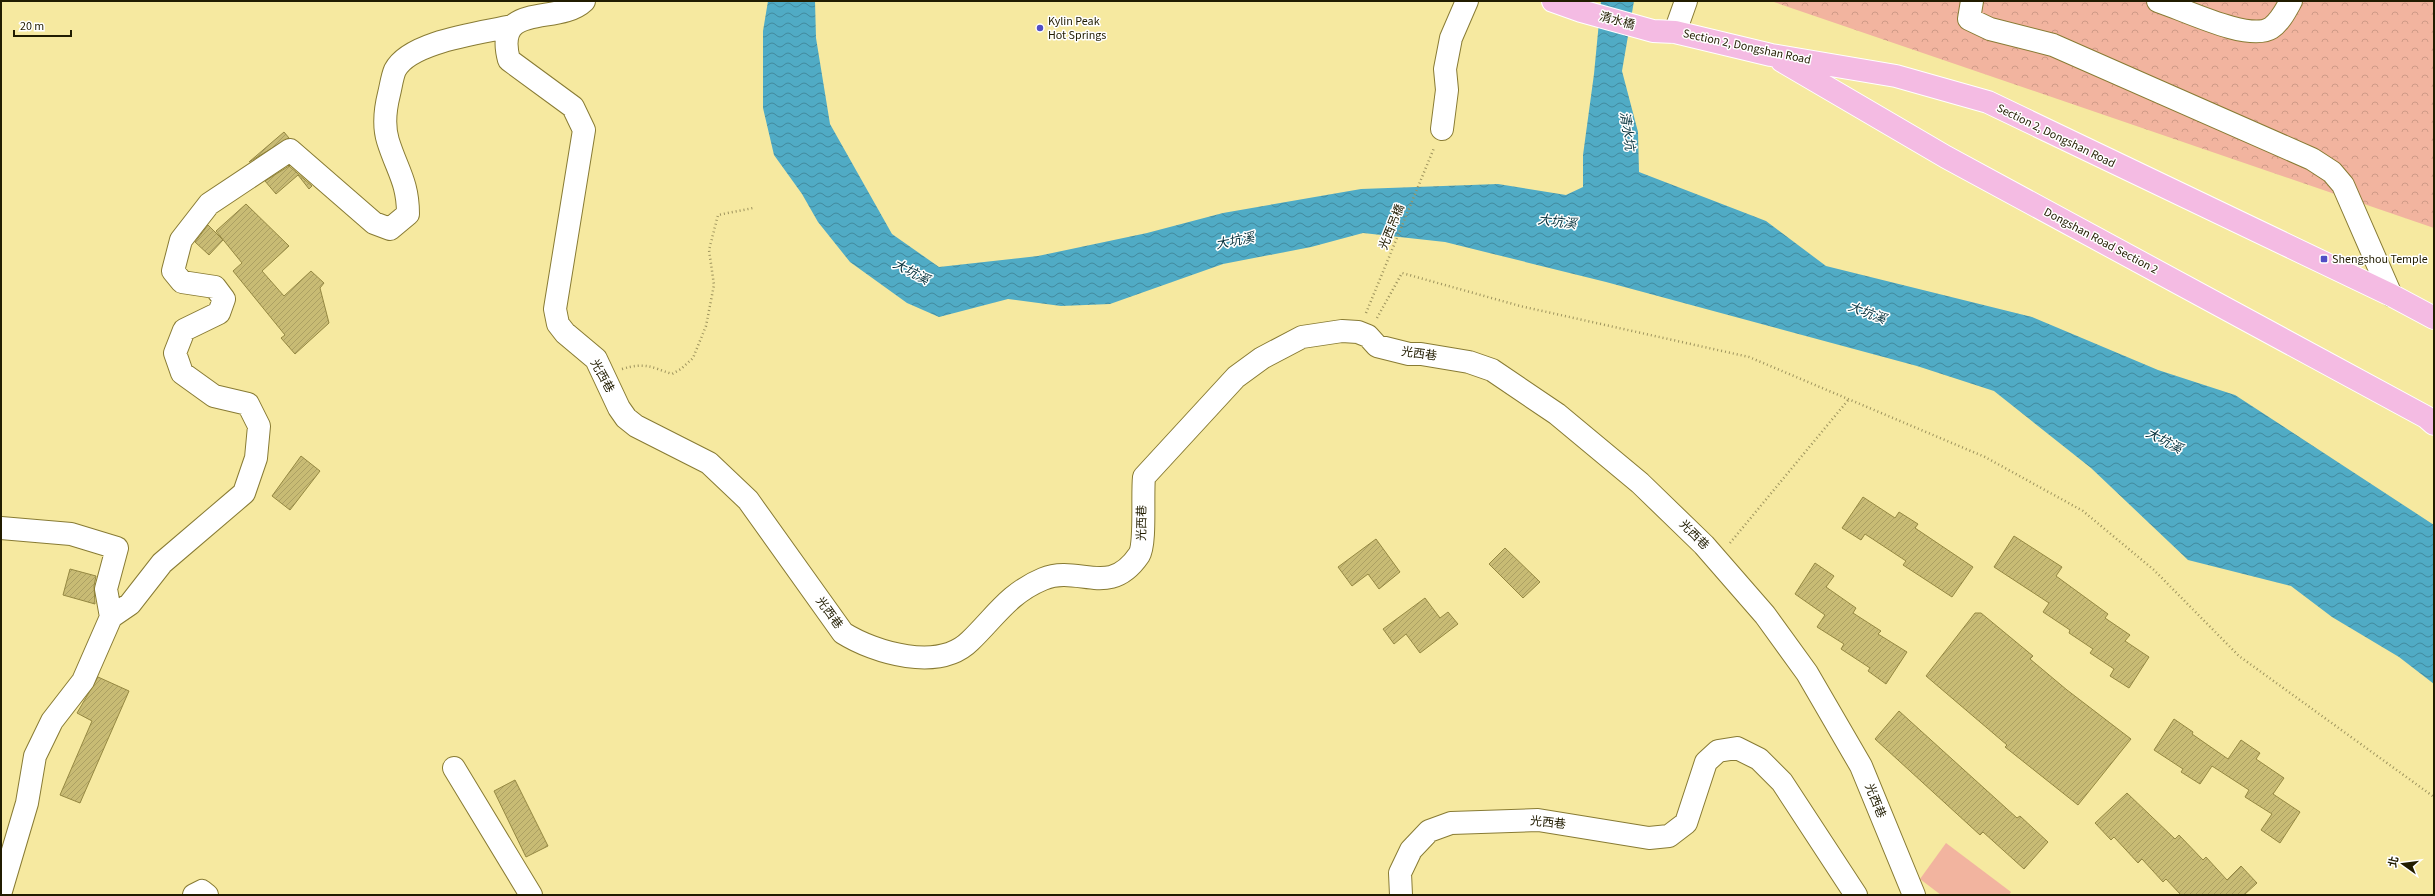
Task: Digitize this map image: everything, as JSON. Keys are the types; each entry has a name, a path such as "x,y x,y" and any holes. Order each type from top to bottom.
{"main road":[{"name":"清水橋","path":"1553,1 1581,12 1653,31"},
{"name":"Section 2, Dongshan Road","path":"1653,31 1675,32 1771,55 1896,76 1988,102 2391,295 2434,318"},
{"name":"Dongshan Road Section 2","path":"1771,55 1946,158 2426,417 2434,424"}],"lane":[{"path":"1,891 27,803 35,756 52,721 83,681 111,617 130,604 162,562 244,493 256,458 259,426 248,404 214,396 182,374 175,353 184,330 220,313 224,299 214,287 182,282 174,271 181,240 209,204 290,150 374,223 390,229 408,214 408,200 404,179 387,141 384,114 395,70 407,56 432,45 512,26 520,18 568,10 580,5 584,1"},
{"path":"1442,129 1447,90 1445,69 1451,38 1467,1"},
{"path":"1675,32 1686,1"},
{"path":"1972,1 1969,18 1983,25 2053,45 2312,159 2332,172 2343,185 2391,295"},
{"path":"2158,1 2222,25 2254,32 2270,28 2283,15 2291,1"},
{"name":"光西巷","path":"512,26 507,37 506,49 509,60 573,107 584,130 555,310 558,324 565,333 596,359 619,408 626,418 636,426 695,453 709,463 748,500 843,633 862,645 895,654 940,657 952,653 969,642 998,608 1026,587 1044,578 1062,575 1099,580 1114,578 1126,570 1140,554 1143,535 1142,493 1144,478 1236,377 1262,358 1302,337 1342,331 1363,334 1377,346 1408,354 1421,354 1469,362 1492,370 1557,414 1640,483 1717,559 1765,615 1811,680 1861,766 1914,895"},
{"path":"1,528 71,534 117,548 106,589 111,617"},
{"name":"光西巷","path":"1401,895 1400,873 1411,850 1430,830 1451,823 1538,820 1649,838 1669,836 1686,823 1706,762 1718,751 1737,748 1759,759 1782,782 1856,895"},
{"path":"454,768 531,895"},
{"path":"194,895 202,891 207,895"}],"path":[{"name":"光西吊橋","path":"1363,334 1442,129"},
{"path":"604,374 632,366 652,365 672,374 681,370 693,358 706,326 714,285 710,250 718,215 753,208"},
{"path":"1363,334 1402,273 1520,306 1749,357 1849,398 1985,457 2083,511 2154,570 2239,656 2434,797"},
{"path":"1717,559 1849,398"}],"green space":[{"path":"1771,1 2434,1 2434,228"},
{"path":"1946,843 2011,892 2009,895 1941,895 1920,879"}],"water":[{"path":"768,1 815,1 816,38 830,124 892,234 939,267 1038,256 1147,233 1223,213 1361,189 1498,184 1566,195 1583,187 1583,155 1594,74 1601,1 1634,1 1622,71 1638,132 1639,172 1766,221 1826,266 2032,317 2158,370 2235,395 2434,525 2434,684 2399,657 2332,617 2291,586 2188,560 2091,468 1994,391 1917,366 1606,282 1445,242 1363,233 1311,247 1223,264 1110,304 1061,306 1008,299 939,317 907,303 850,262 818,222 802,194 774,155 763,108 763,31"}],"building":[{"path":"284,132 289,138 249,162"},
{"path":"289,166 312,186 309,189 298,175 276,194 265,181"},
{"path":"246,204 289,246 262,271 284,296 311,271 324,283 320,288 329,323 295,354 281,338 285,335 233,271 242,263 216,231"},
{"path":"208,225 223,240 209,255 195,242"},
{"path":"301,456 320,471 290,510 272,496"},
{"path":"1863,497 1895,518 1899,512 1918,524 1915,528 1973,567 1952,597 1903,565 1906,561 1865,534 1861,540 1842,528"},
{"path":"2014,536 2062,567 2056,576 2108,614 2105,618 2130,635 2125,641 2149,657 2129,688 2110,676 2114,669 2090,653 2093,649 2069,633 2070,630 2043,612 2049,603 1994,567"},
{"path":"1376,539 1400,572 1379,589 1368,574 1352,586 1338,567"},
{"path":"1505,548 1540,582 1523,598 1489,564"},
{"path":"1815,563 1834,576 1826,587 1856,608 1853,613 1881,631 1878,634 1907,652 1886,684 1868,671 1870,668 1841,649 1844,644 1817,627 1825,615 1795,594"},
{"path":"70,569 96,576 94,586 95,604 63,595"},
{"path":"1425,598 1440,618 1448,612 1458,624 1420,653 1406,634 1394,644 1383,629"},
{"path":"1975,613 1981,613 2033,656 2030,659 2067,690 2131,739 2078,805 2005,747 2007,745 1926,676"},
{"path":"98,677 129,691 80,803 60,795 92,721 77,713"},
{"path":"1899,711 2017,818 2020,816 2048,842 2024,869 1983,832 1980,835 1875,739"},
{"path":"2174,719 2193,732 2192,734 2228,759 2241,740 2260,753 2256,759 2284,778 2273,794 2300,812 2280,843 2261,830 2272,814 2245,797 2249,790 2212,766 2200,784 2181,772 2183,769 2154,750"},
{"path":"515,780 548,846 526,857 494,791"},
{"path":"2127,793 2175,839 2179,835 2203,860 2206,857 2227,880 2241,866 2257,883 2244,895 2181,895 2166,879 2163,882 2142,859 2138,863 2114,837 2111,840 2095,823"}],"place":[{"name":"Kylin Peak Hot Springs","path":"1040,28"},
{"name":"Shengshou Temple","path":"2324,259"}],"water label":[{"name":"清水坑","path":"1627,131"},
{"name":"大坑溪","path":"1557,222"},
{"name":"大坑溪","path":"1235,241"},
{"name":"大坑溪","path":"911,272"},
{"name":"大坑溪","path":"1867,313"},
{"name":"大坑溪","path":"2164,441"}]}
